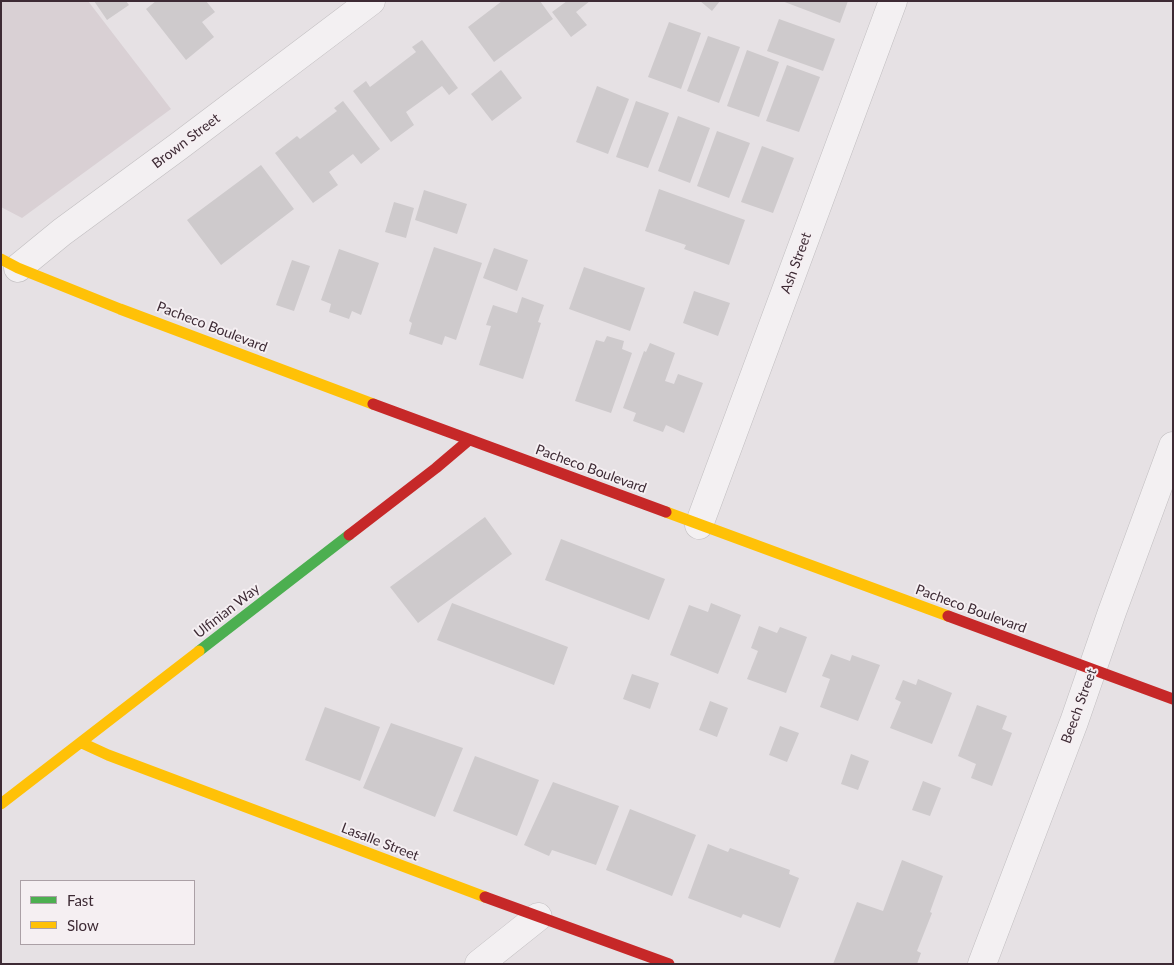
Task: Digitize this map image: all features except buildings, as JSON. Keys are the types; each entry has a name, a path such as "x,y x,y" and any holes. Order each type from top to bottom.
{"main road":[{"name":"Pacheco Boulevard","path":"9,268 468,440 1173,699"},
{"name":"Ulfinian Way","path":"1,804 436,468 468,440"},
{"name":"Lasalle Street","path":"82,743 108,755 538,918 669,964"}],"street":[{"name":"Brown Street","path":"9,268 187,141 371,1"},
{"name":"Ash Street","path":"699,525 893,1"},
{"name":"Beech Street","path":"982,964 1071,732 1112,612 1173,446"},
{"path":"479,964 538,918"}],"shaded area":[{"path":"1,1 88,1 171,109 22,218 1,207"}],"traffic: fast":[{"path":"199,651 349,535"}],"traffic: slow":[{"path":"1,259 18,268 120,309 373,404"},
{"path":"666,512 948,616"},
{"path":"1,804 199,651"},
{"path":"82,743 108,755 485,897"}],"traffic: jam":[{"path":"373,404 666,512"},
{"path":"349,535 469,440"},
{"path":"948,616 1173,699"},
{"path":"485,897 669,964"}]}
